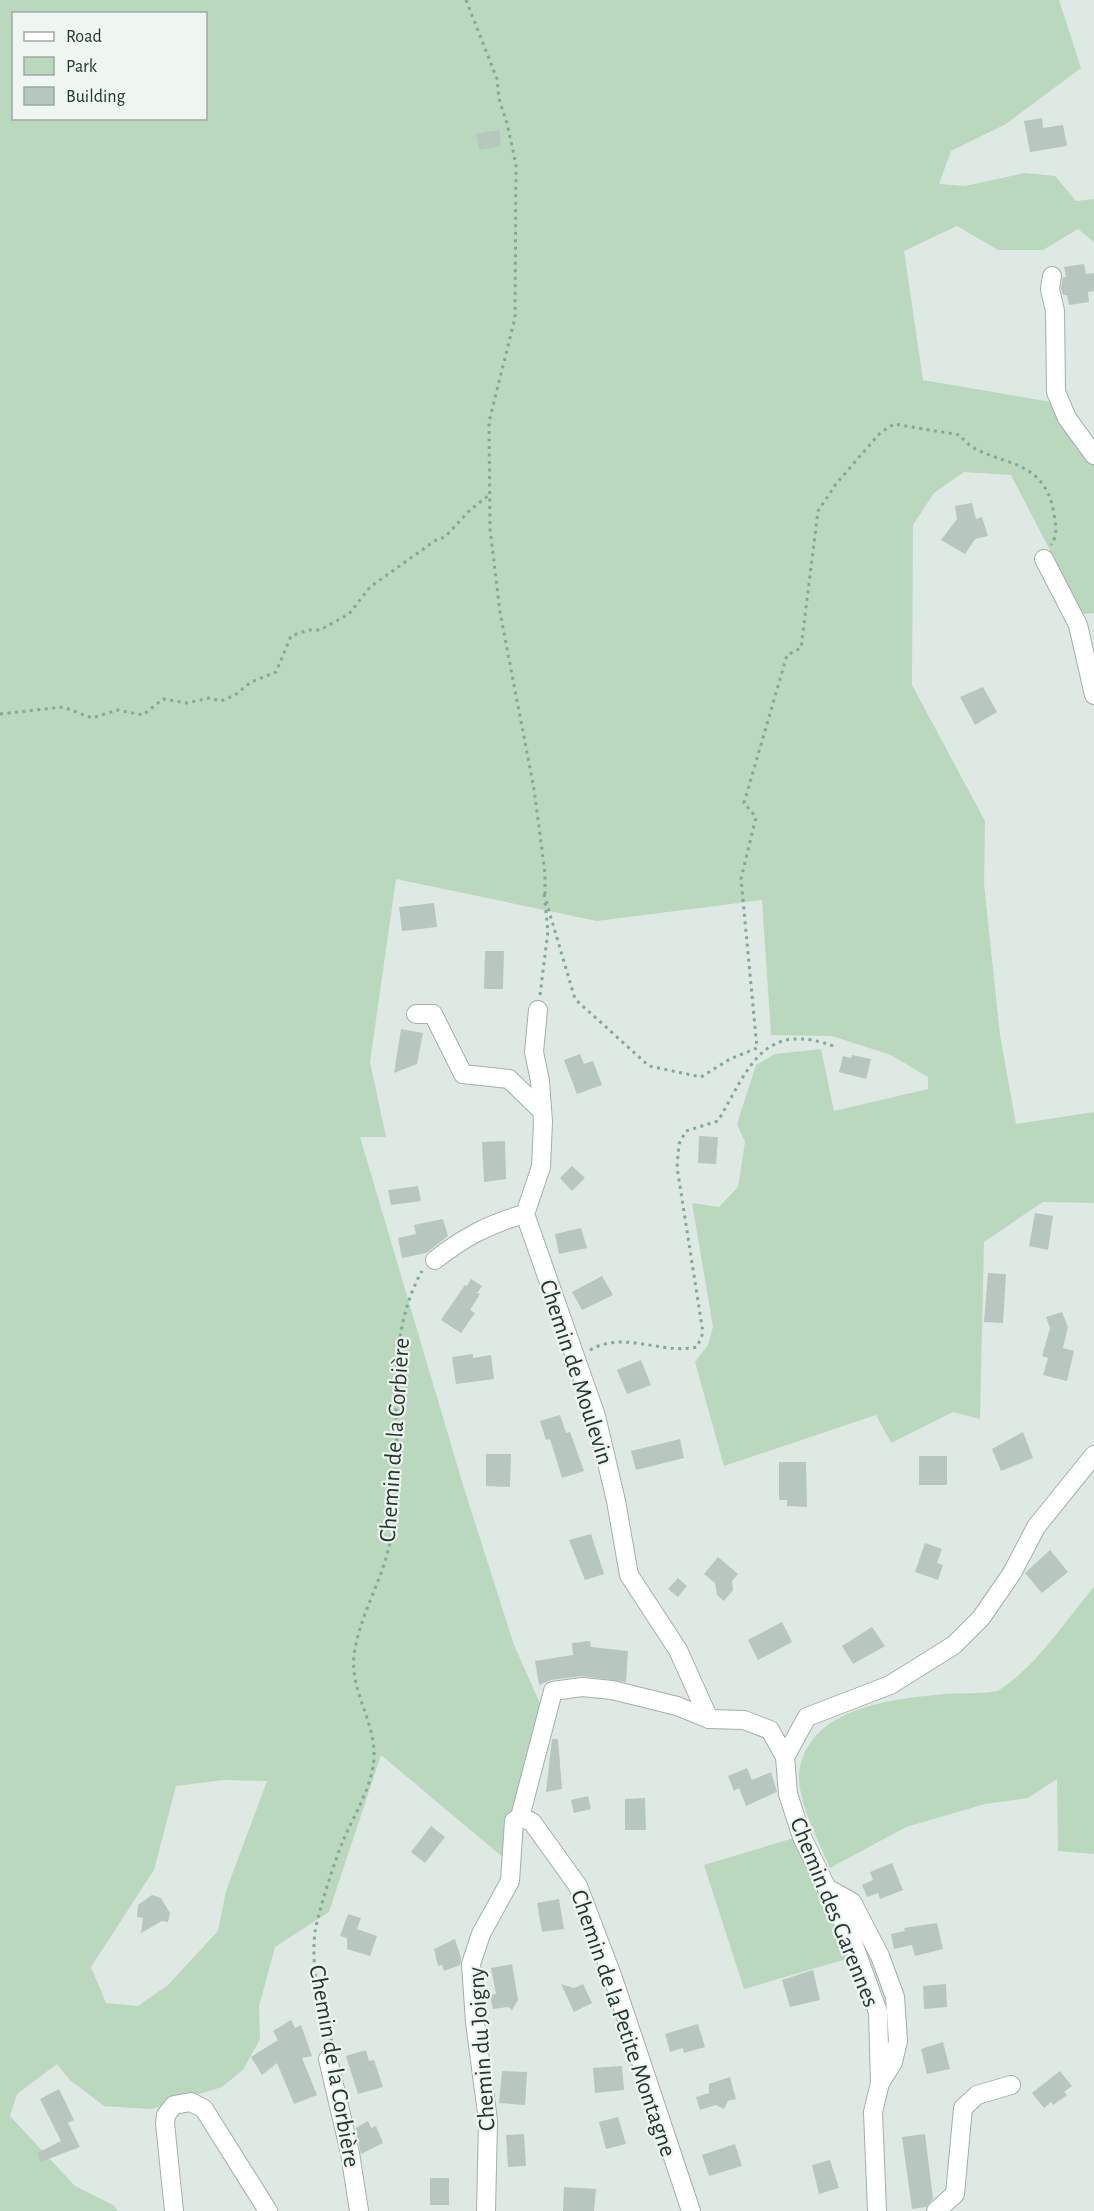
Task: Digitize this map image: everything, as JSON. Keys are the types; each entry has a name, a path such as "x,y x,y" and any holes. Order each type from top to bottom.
{"street":[{"path":"1052,276 1050,289 1055,311 1056,392 1067,418 1094,455"},
{"path":"1044,559 1086,624 1094,695"},
{"path":"435,1260 457,1243 495,1222 525,1214 541,1167 542,1111 534,1052 538,1010"},
{"path":"416,1014 433,1014 463,1074 509,1079 542,1111"},
{"name":"Chemin de Moulevin","path":"525,1214 596,1416 616,1501 629,1575 678,1650 709,1719"},
{"path":"784,1757 807,1717 890,1685 954,1645 981,1618 1012,1573 1036,1527 1094,1455"},
{"name":"Chemin du Joigny","path":"486,2211 488,2121 475,2022 471,1964 481,1934 510,1881 514,1821 520,1817 553,1690 582,1687 612,1690 677,1706 709,1719 744,1720 770,1730 784,1757"},
{"name":"Chemin des Garennes","path":"784,1757 788,1794 802,1837 852,1940 878,2012 880,2083 873,2112 877,2211"},
{"name":"Chemin de la Petite Montagne","path":"520,1817 532,1822 558,1854 578,1886 613,1978 691,2211"},
{"name":"Chemin de la Corbière","path":"328,2059 350,2153 359,2211"},
{"path":"936,2211 955,2194 963,2108 977,2095 1011,2085"},
{"path":"174,2211 166,2115 174,2105 191,2102 204,2109 268,2211"}],"path":[{"path":"466,0 497,79 499,99 516,165 514,318 489,423 489,495 500,612 534,789 545,873 544,894 548,931 538,1010"},
{"path":"544,894 575,999 649,1066 701,1077 730,1059 757,1048 741,879 756,817 744,803 787,655 801,648 818,511 836,484 880,433 894,424 960,435 968,446 1028,469 1052,497 1057,534 1044,559"},
{"path":"0,714 59,707 92,718 118,710 143,715 163,699 187,704 209,698 221,701 235,695 251,682 276,672 291,636 308,630 320,630 349,614 370,587 436,540 445,537 470,510 489,495"},
{"path":"576,1358 602,1343 624,1340 680,1350 697,1347 703,1333 677,1167 679,1144 686,1131 718,1121 752,1062 768,1046 789,1040 820,1041 836,1047"},
{"name":"Chemin de la Corbière","path":"328,2059 333,2032 316,1984 315,1932 343,1842 366,1790 374,1756 368,1721 356,1686 354,1655 368,1603 388,1551 398,1462 395,1387 403,1318 421,1272 435,1260"}],"green space":[{"path":"0,0 1059,0 1081,68 1006,124 951,151 939,184 965,186 1025,173 1055,176 1076,201 1094,199 1094,242 1078,229 1043,250 998,250 957,226 904,251 923,380 1051,402 1094,457 1094,613 1083,614 1011,475 964,472 934,493 913,525 912,685 985,821 984,884 1000,1035 1016,1124 1094,1112 1094,1203 1043,1202 984,1242 980,1419 953,1412 891,1443 876,1415 724,1466 695,1362 708,1345 713,1327 692,1203 719,1207 738,1187 745,1142 737,1124 756,1065 775,1054 821,1049 834,1111 928,1089 928,1077 891,1055 832,1036 771,1035 762,900 597,921 396,879 370,1062 386,1137 360,1137 463,1485 514,1645 542,1708 505,1859 381,1755 329,1912 275,1947 259,2006 260,2039 243,2070 222,2087 151,2109 104,2106 70,2080 57,2064 17,2094 10,2116 75,2186 113,2205 118,2211 0,2211","holes":["223,1780 267,1781 226,1891 218,1931 168,1985 138,2006 106,2003 91,1967 154,1870 176,1786"]},
{"path":"1094,1587 1094,1854 1058,1851 1057,1779 1028,1798 985,1804 906,1827 830,1868 810,1822 799,1785 799,1774 805,1752 818,1734 835,1721 855,1711 878,1704 924,1696 999,1690 1026,1669 1038,1656"},
{"path":"797,1837 853,1957 744,1989 704,1865"}],"building":[{"path":"1042,118 1043,128 1063,125 1067,146 1030,152 1024,121"},
{"path":"499,130 501,146 479,150 476,134"},
{"path":"1084,264 1086,274 1094,273 1094,291 1088,292 1089,302 1069,305 1067,295 1063,295 1061,289 1063,277 1066,277 1064,267"},
{"path":"972,503 976,519 982,517 988,536 975,539 965,554 941,540 957,519 955,506"},
{"path":"983,687 997,712 975,725 960,697"},
{"path":"434,903 437,927 402,931 399,907"},
{"path":"485,951 504,951 503,989 484,989"},
{"path":"401,1029 423,1033 417,1064 394,1073"},
{"path":"580,1054 584,1064 593,1061 602,1085 577,1094 564,1060"},
{"path":"852,1055 871,1059 866,1079 839,1072 843,1056 851,1058"},
{"path":"699,1136 718,1137 716,1164 698,1163"},
{"path":"505,1141 506,1179 484,1182 482,1142"},
{"path":"572,1166 585,1178 572,1191 560,1178"},
{"path":"418,1186 421,1201 391,1205 388,1190"},
{"path":"1035,1213 1053,1216 1048,1250 1029,1246"},
{"path":"443,1219 448,1236 426,1253 402,1258 398,1238 416,1234 414,1225"},
{"path":"581,1228 587,1248 559,1254 555,1234"},
{"path":"988,1273 1006,1274 1003,1323 984,1322"},
{"path":"602,1276 613,1295 582,1310 572,1292"},
{"path":"471,1279 482,1286 470,1310 475,1313 461,1333 441,1320"},
{"path":"1062,1312 1068,1327 1063,1348 1074,1351 1067,1381 1043,1375 1048,1358 1042,1356 1050,1328 1046,1317"},
{"path":"473,1354 473,1358 491,1355 494,1379 456,1384 452,1357"},
{"path":"641,1360 651,1385 627,1394 617,1370"},
{"path":"560,1415 566,1433 570,1432 584,1471 562,1478 550,1439 546,1440 540,1421"},
{"path":"1023,1432 1033,1458 1001,1471 992,1449"},
{"path":"680,1439 684,1458 636,1470 631,1451"},
{"path":"486,1454 511,1454 510,1487 486,1486"},
{"path":"919,1456 947,1456 947,1485 919,1485"},
{"path":"779,1462 806,1462 807,1507 787,1506 787,1500 779,1500"},
{"path":"591,1534 604,1574 585,1580 569,1540"},
{"path":"925,1543 942,1549 937,1563 943,1565 938,1580 915,1572"},
{"path":"1050,1550 1068,1572 1042,1593 1025,1573"},
{"path":"718,1557 738,1574 732,1581 733,1590 724,1601 717,1595 715,1583 704,1574"},
{"path":"678,1578 687,1586 678,1597 668,1589"},
{"path":"782,1622 792,1642 758,1660 748,1640"},
{"path":"872,1627 885,1646 853,1664 842,1646"},
{"path":"590,1641 591,1647 628,1651 626,1682 581,1676 551,1680 539,1685 535,1661 573,1655 572,1643"},
{"path":"552,1739 558,1739 562,1789 546,1792"},
{"path":"747,1768 752,1780 771,1772 777,1792 746,1806 739,1788 734,1791 728,1776"},
{"path":"588,1796 591,1809 574,1813 571,1800"},
{"path":"645,1798 646,1830 625,1830 625,1799"},
{"path":"431,1826 445,1837 425,1863 411,1852"},
{"path":"892,1863 903,1890 880,1899 878,1893 867,1897 862,1885 873,1880 870,1872"},
{"path":"152,1895 161,1898 170,1913 168,1922 162,1921 141,1933 143,1918 137,1917 138,1905"},
{"path":"559,1899 564,1929 542,1932 537,1903"},
{"path":"348,1914 361,1918 357,1929 377,1936 370,1956 347,1949 347,1938 340,1936"},
{"path":"937,1923 943,1949 915,1956 912,1945 894,1949 891,1934 905,1931 904,1928"},
{"path":"455,1939 461,1958 460,1965 444,1971 442,1965 438,1966 434,1949"},
{"path":"512,1964 518,2000 512,2010 508,2007 493,2009 490,1995 496,1994 491,1968"},
{"path":"813,1970 820,2000 790,2007 782,1980"},
{"path":"561,1984 574,1988 583,1984 592,2003 574,2012"},
{"path":"946,1984 947,2007 924,2009 923,1986"},
{"path":"291,2020 295,2028 301,2025 312,2056 302,2058 317,2095 294,2104 277,2063 262,2075 251,2057 278,2040 273,2031"},
{"path":"698,2024 705,2047 684,2053 683,2048 670,2052 665,2034"},
{"path":"943,2042 950,2069 927,2074 921,2049"},
{"path":"366,2050 369,2061 374,2060 383,2087 358,2094 346,2056"},
{"path":"622,2066 624,2090 595,2093 593,2068"},
{"path":"502,2071 527,2072 525,2105 499,2103"},
{"path":"1060,2071 1072,2086 1064,2092 1067,2095 1053,2105 1051,2102 1044,2108 1032,2093"},
{"path":"730,2077 736,2099 728,2101 724,2109 716,2105 700,2110 696,2097 709,2093 709,2084"},
{"path":"59,2089 74,2120 68,2123 80,2147 40,2162 37,2153 61,2141 40,2099"},
{"path":"618,2117 626,2144 606,2149 599,2122"},
{"path":"368,2121 371,2128 376,2126 383,2143 361,2154 356,2128"},
{"path":"524,2134 526,2166 508,2167 506,2135"},
{"path":"925,2134 933,2199 926,2207 912,2209 902,2137"},
{"path":"735,2144 742,2166 709,2176 702,2155"},
{"path":"830,2160 839,2188 819,2194 812,2165"},
{"path":"430,2178 449,2178 449,2205 430,2205"},
{"path":"564,2187 596,2189 594,2211 563,2211"}]}
